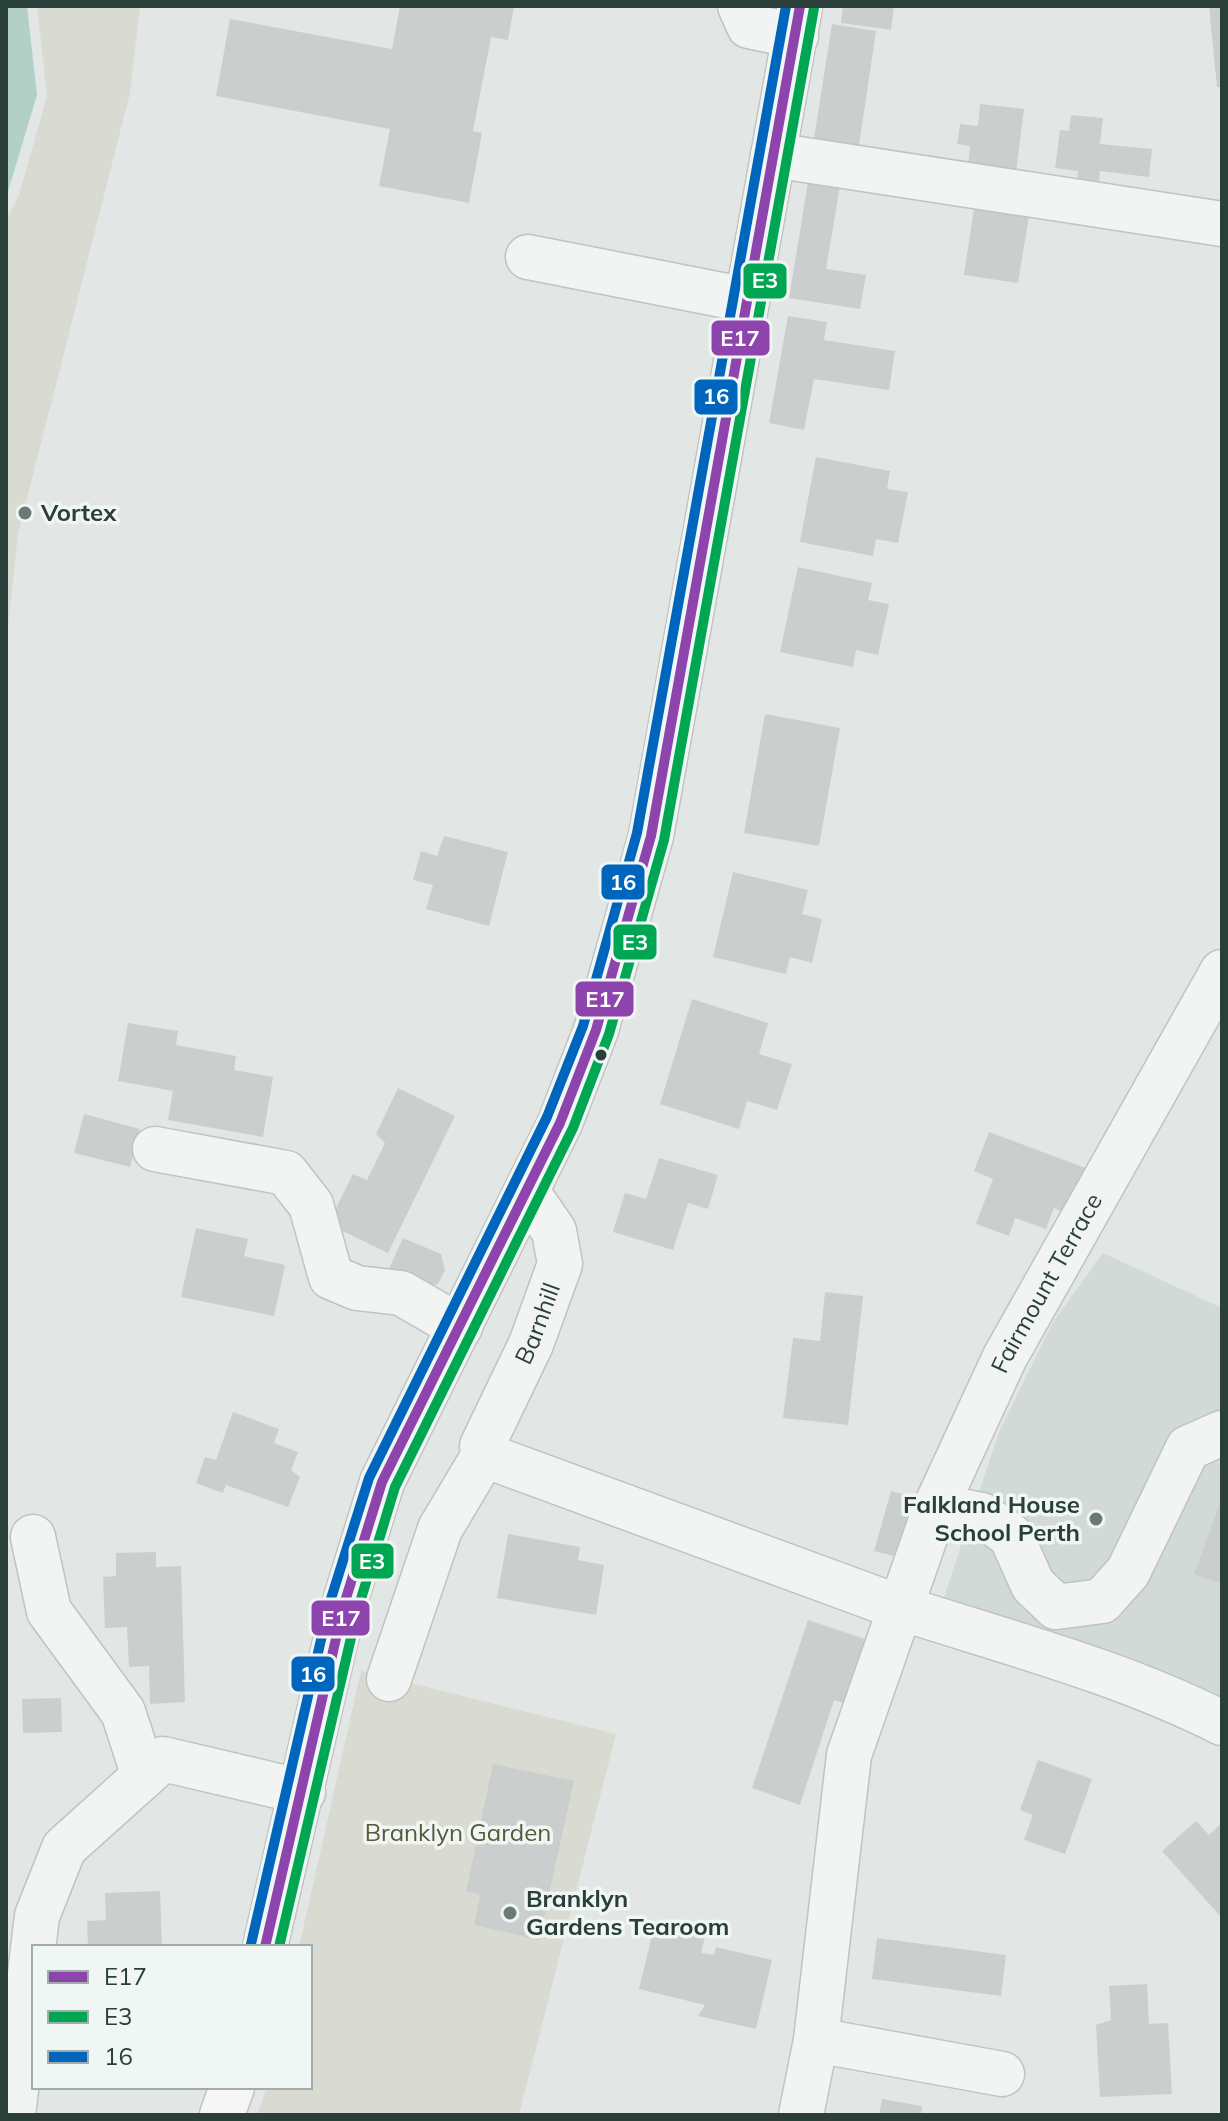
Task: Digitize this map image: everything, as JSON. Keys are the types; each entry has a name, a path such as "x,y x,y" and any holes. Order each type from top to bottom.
{"main road":[{"path":"265,1945 343,1608 382,1482 560,1123 596,1030 651,836 798,21"},
{"path":"222,2115 231,2089"}],"street":[{"path":"740,6 749,26 798,21"},
{"path":"773,155 1222,224"},
{"path":"528,257 747,300"},
{"name":"Fairmount Terrace","path":"801,2115 816,2040 849,1755 936,1506 1005,1357 1215,961"},
{"path":"155,1149 286,1173 311,1205 331,1277 357,1288 401,1293 460,1327"},
{"name":"Barnhill","path":"389,1679 440,1529 484,1455 482,1446 531,1344 560,1264 554,1231 527,1192"},
{"path":"936,1506 982,1515 1011,1536 1033,1585 1056,1607 1102,1601 1128,1572 1188,1448 1222,1433"},
{"path":"484,1455 901,1608 953,1622 1176,1700 1222,1723"},
{"path":"33,1537 49,1611 123,1712 144,1776"},
{"path":"34,1945 37,1916 64,1848 163,1759 303,1792"},
{"path":"13,2115 32,1957"},
{"path":"816,2040 1002,2074"}],"shaded area":[{"path":"6,6 27,6 37,95 6,198"},
{"name":"Falkland House School Perth","path":"1103,1253 1222,1308 1222,1709 941,1606 999,1432 1053,1322"}],"green space":[{"path":"37,6 140,6 130,93 18,534 6,647 6,220 19,195 47,96"},
{"name":"Branklyn Garden","path":"361,1671 616,1734 519,2115 257,2115 266,2089 312,2089 312,1945 299,1945"}],"building":[{"path":"400,6 514,6 508,40 491,37 473,131 482,133 469,203 379,186 390,129 216,96 230,19 392,49"},
{"path":"843,6 894,6 891,30 841,23"},
{"path":"1209,6 1222,6 1222,87 1217,87"},
{"path":"832,24 876,31 858,152 813,145"},
{"path":"980,104 1024,109 1016,172 968,167 970,146 957,144 960,124 978,126"},
{"path":"1071,115 1103,118 1100,144 1152,149 1149,177 1100,171 1099,182 1077,180 1078,171 1055,168 1060,130 1069,131"},
{"path":"810,170 842,174 826,269 866,275 860,309 789,298"},
{"path":"976,196 1031,204 1018,283 964,275"},
{"path":"788,316 827,322 824,340 895,351 889,390 814,379 804,430 769,423"},
{"path":"816,457 890,471 887,489 908,492 898,543 876,539 873,556 800,542"},
{"path":"798,567 872,583 868,600 889,604 878,655 856,650 853,667 780,652"},
{"path":"765,714 840,728 819,846 744,833"},
{"path":"444,836 508,852 489,926 426,909 433,885 413,880 421,851 437,856"},
{"path":"733,872 808,890 802,914 822,919 812,963 790,957 786,974 713,957"},
{"path":"692,999 768,1023 759,1054 792,1064 777,1110 747,1101 739,1129 660,1104"},
{"path":"128,1023 178,1031 176,1045 236,1056 234,1070 273,1077 263,1137 168,1120 173,1091 118,1081"},
{"path":"398,1088 455,1116 388,1253 328,1224 353,1174 367,1180 385,1143 376,1134"},
{"path":"84,1114 140,1129 130,1167 74,1153"},
{"path":"989,1132 1088,1169 1071,1215 1054,1208 1046,1229 1015,1218 1009,1236 976,1224 993,1179 974,1171"},
{"path":"659,1158 718,1175 708,1209 688,1203 673,1250 613,1232 625,1193 646,1199"},
{"path":"196,1228 248,1239 244,1256 285,1265 274,1316 181,1297"},
{"path":"403,1238 441,1254 445,1270 438,1284 422,1287 387,1273"},
{"path":"825,1292 863,1296 848,1425 783,1418 793,1338 820,1341"},
{"path":"233,1412 279,1429 274,1443 298,1452 291,1470 300,1477 288,1507 226,1485 223,1493 196,1483 205,1457 216,1460"},
{"path":"891,1491 923,1500 906,1559 874,1551"},
{"path":"1222,1498 1222,1584 1194,1574"},
{"path":"508,1534 580,1547 578,1560 604,1565 596,1615 497,1598"},
{"path":"156,1552 156,1567 181,1566 185,1702 150,1704 149,1666 129,1667 127,1627 105,1628 103,1577 116,1576 116,1553"},
{"path":"808,1620 871,1641 849,1705 834,1700 800,1805 752,1788"},
{"path":"61,1698 62,1732 23,1733 22,1699"},
{"path":"1038,1760 1092,1779 1065,1854 1024,1840 1033,1815 1020,1810"},
{"path":"493,1764 574,1781 539,1940 474,1925 480,1895 466,1891"},
{"path":"1196,1821 1209,1835 1222,1823 1222,1918 1162,1851"},
{"path":"160,1891 162,1945 88,1945 87,1921 106,1920 105,1893"},
{"path":"655,1923 705,1935 701,1953 714,1955 716,1947 772,1960 756,2029 698,2016 705,2005 639,1989"},
{"path":"877,1938 1006,1955 1001,1996 872,1979"},
{"path":"1147,1984 1149,2024 1168,2023 1172,2094 1100,2097 1096,2025 1111,2020 1109,1986"},
{"path":"882,2099 922,2106 921,2115 879,2115"}],"transit line":[{"name":"16","path":"251,1944 329,1605 369,1478 547,1117 583,1026 637,833 786,6"},
{"name":"E17","path":"265,1945 343,1608 382,1482 560,1123 596,1030 651,836 800,6"},
{"name":"E3","path":"279,1945 357,1612 395,1487 573,1128 609,1034 664,840 814,8"}],"place":[{"name":"Vortex","path":"25,513"},
{"name":"Falkland House School Perth","path":"1096,1519"},
{"name":"Branklyn Gardens Tearoom","path":"510,1913"}]}
